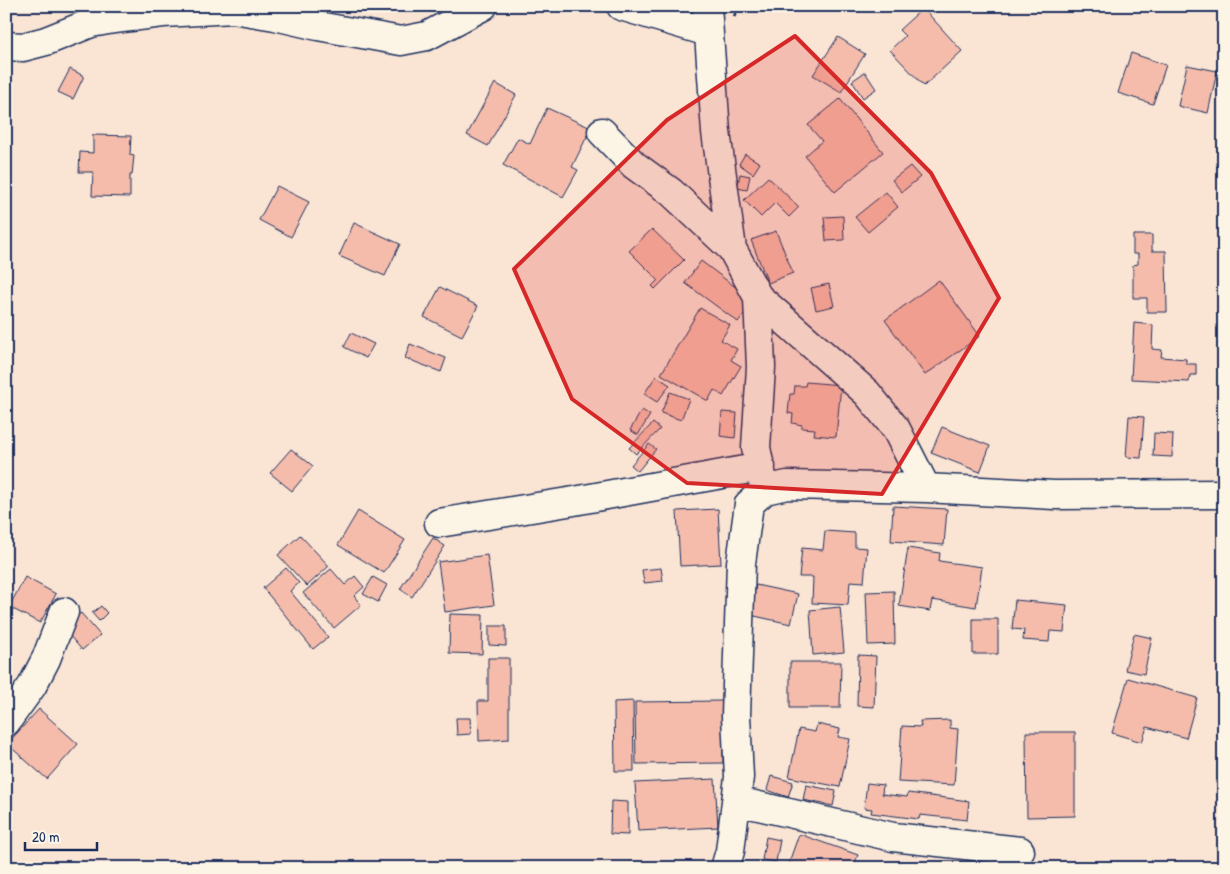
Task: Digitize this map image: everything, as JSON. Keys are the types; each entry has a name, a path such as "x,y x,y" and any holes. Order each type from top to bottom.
{"street":[{"path":"6,46 23,47 46,41 91,23 114,19 163,13 233,9 401,41 427,36 483,6"},
{"path":"621,6 707,19 716,132 732,249"},
{"path":"602,132 634,165 671,192 732,249 758,297 868,393 896,429 926,488"},
{"path":"725,868 730,851 739,777 736,716 741,563 749,504 763,479 756,448 761,367 758,297"},
{"path":"439,523 574,501 763,479 787,485 926,488 1054,495 1224,494"},
{"path":"6,722 32,686 46,659 64,612"},
{"path":"737,800 893,837 1020,852"}],"highlighted area":[{"path":"795,36 931,173 999,298 882,494 687,483 572,399 514,269 667,120"}],"building":[{"path":"923,8 962,51 924,86 890,50 905,36 899,30"},
{"path":"838,37 865,54 841,92 813,75"},
{"path":"1131,53 1166,65 1153,104 1118,93"},
{"path":"1187,65 1217,71 1208,113 1178,106"},
{"path":"70,69 84,76 73,99 58,92"},
{"path":"865,72 876,89 863,98 852,81"},
{"path":"495,83 516,95 488,146 467,135"},
{"path":"840,99 883,152 835,192 805,156 822,141 808,125"},
{"path":"547,108 591,128 572,167 578,170 563,197 503,165 518,138 530,144"},
{"path":"93,135 131,136 130,155 134,156 132,175 130,175 130,197 92,196 93,172 79,172 80,152 93,153"},
{"path":"745,154 760,163 753,174 739,164"},
{"path":"910,166 920,177 902,192 892,180"},
{"path":"740,174 750,176 747,190 737,188"},
{"path":"768,177 799,207 789,217 775,203 761,217 744,200"},
{"path":"277,186 309,202 291,237 259,220"},
{"path":"886,192 898,207 868,232 855,217"},
{"path":"843,216 844,240 826,241 824,217"},
{"path":"354,223 400,244 385,276 339,256"},
{"path":"652,229 684,260 655,289 652,286 658,280 629,251"},
{"path":"776,231 793,273 768,283 751,240"},
{"path":"1133,235 1152,235 1152,251 1166,251 1167,312 1147,312 1147,298 1133,298 1133,265 1138,264 1138,254 1133,254"},
{"path":"701,261 754,301 738,322 685,283"},
{"path":"939,280 980,336 925,375 885,320"},
{"path":"829,284 834,306 816,310 811,288"},
{"path":"440,287 478,306 462,336 424,317"},
{"path":"700,308 730,325 721,340 737,349 731,360 741,366 723,396 714,390 708,401 661,374"},
{"path":"1134,323 1153,325 1152,349 1162,350 1161,357 1186,359 1186,364 1196,364 1196,375 1190,375 1189,382 1131,379"},
{"path":"351,333 374,344 366,358 344,347"},
{"path":"410,344 446,358 441,372 405,358"},
{"path":"656,376 670,385 657,402 644,394"},
{"path":"806,382 841,385 836,437 814,435 815,429 802,428 802,425 792,423 793,414 788,413 790,394 794,394 795,386 805,386"},
{"path":"670,392 689,399 681,420 661,413"},
{"path":"642,410 650,415 638,435 630,430"},
{"path":"722,412 737,413 735,438 720,436"},
{"path":"1129,416 1144,417 1141,458 1126,457"},
{"path":"653,423 660,429 636,454 629,448"},
{"path":"942,427 990,446 980,472 931,453"},
{"path":"1154,433 1173,434 1172,457 1153,456"},
{"path":"649,444 656,449 638,471 631,465"},
{"path":"291,449 313,466 292,491 270,473"},
{"path":"893,506 947,509 944,545 891,541"},
{"path":"718,509 721,564 680,566 677,511"},
{"path":"358,511 405,540 384,573 338,545"},
{"path":"825,531 855,533 855,547 867,548 864,582 850,581 848,605 812,603 813,577 799,577 802,548 823,550"},
{"path":"300,535 329,566 307,586 278,555"},
{"path":"433,538 445,546 412,597 400,589"},
{"path":"908,548 940,553 939,561 982,567 976,607 932,600 930,611 899,606"},
{"path":"487,555 494,605 445,612 438,562"},
{"path":"286,568 299,583 290,591 328,637 313,649 263,588"},
{"path":"661,568 663,581 644,583 642,570"},
{"path":"331,569 345,585 355,576 364,587 354,596 361,605 334,628 303,593"},
{"path":"25,577 56,594 40,623 9,607"},
{"path":"373,577 387,585 378,602 363,594"},
{"path":"756,585 798,594 791,624 750,615"},
{"path":"894,591 895,644 868,645 866,592"},
{"path":"1015,600 1067,605 1064,632 1050,631 1049,642 1023,640 1024,630 1012,629"},
{"path":"101,606 107,613 99,621 92,613"},
{"path":"840,607 844,652 813,655 810,610"},
{"path":"81,613 100,635 82,650 63,628"},
{"path":"450,614 483,615 482,654 449,653"},
{"path":"973,619 998,619 998,654 973,654"},
{"path":"489,626 506,626 506,646 489,645"},
{"path":"1134,634 1152,638 1144,674 1125,670"},
{"path":"858,655 876,656 874,707 857,706"},
{"path":"488,658 509,658 509,739 479,741 478,701 488,701"},
{"path":"790,662 841,662 840,708 790,708"},
{"path":"1128,678 1197,698 1186,738 1147,727 1142,742 1112,733"},
{"path":"633,701 634,771 615,771 614,702"},
{"path":"722,701 723,763 636,764 635,702"},
{"path":"39,709 78,744 47,779 7,744"},
{"path":"456,718 470,718 471,734 457,735"},
{"path":"950,720 950,728 958,729 954,785 898,782 902,726 921,727 920,721"},
{"path":"817,724 840,729 838,737 850,739 840,787 789,777 799,729 815,732"},
{"path":"1026,732 1075,732 1075,816 1027,817"},
{"path":"771,776 793,782 788,797 767,790"},
{"path":"715,779 718,827 638,831 635,783"},
{"path":"867,783 883,785 882,794 907,797 908,793 969,801 967,820 920,815 919,819 871,813 872,809 864,808"},
{"path":"806,785 836,791 833,806 803,800"},
{"path":"611,801 628,802 628,835 610,834"},
{"path":"799,834 858,855 853,868 787,868"},
{"path":"766,837 780,840 776,862 762,860"}]}
